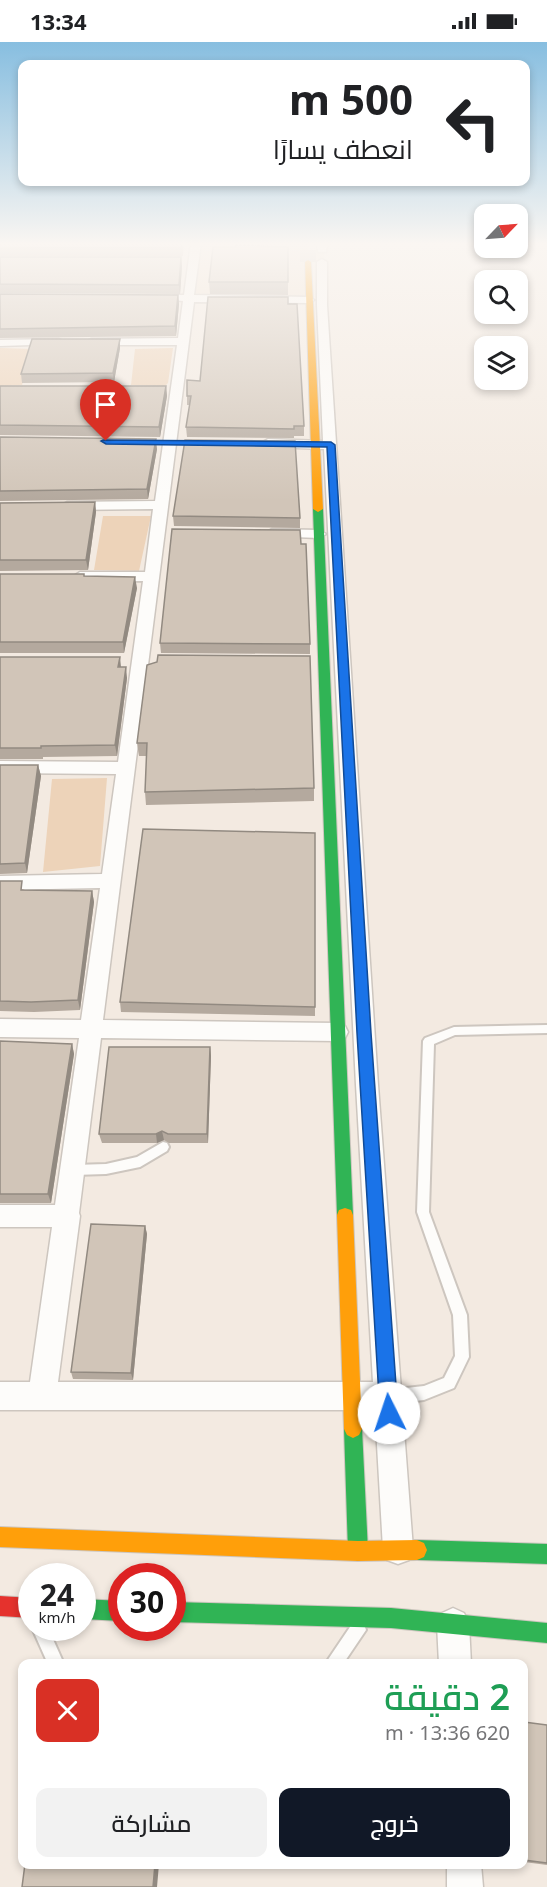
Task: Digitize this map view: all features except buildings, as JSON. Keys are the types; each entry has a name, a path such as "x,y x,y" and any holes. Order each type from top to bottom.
{"street":[{"path":"42,1398 93,1028 151,576 163,532 161,505 169,442 170,388 184,329"},
{"path":"314,329 319,360"},
{"path":"319,329 323,444 344,661 367,1085 398,1549"},
{"path":"0,343 182,341"},
{"path":"259,443 323,444"},
{"path":"323,444 319,534 318,661 337,1032 358,1551"},
{"path":"57,506 161,505"},
{"path":"261,533 319,534"},
{"path":"70,577 151,576"},
{"path":"318,661 344,661"},
{"path":"0,767 126,768"},
{"path":"0,883 112,881"},
{"path":"0,1028 337,1032"},
{"path":"339,1086 367,1085"},
{"path":"0,1216 68,1216"},
{"path":"0,1396 42,1398 350,1395 388,1397"},
{"path":"0,1537 358,1551 398,1549 547,1554"},
{"path":"0,1606 18,1607"},
{"path":"186,1612 369,1617 547,1632"},
{"path":"453,1624 455,1659"},
{"path":"464,1869 465,1887"}],"lane":[{"path":"388,1397 424,1393 450,1383 462,1357 460,1315 423,1212 429,1041 454,1031 547,1029"},
{"path":"74,1170 106,1169 140,1162 163,1147"},
{"path":"337,1659 369,1617"},
{"path":"46,1641 54,1659"}],"shaded area":[{"path":"0,348 33,349 22,385 0,386"},
{"path":"173,348 168,383 165,386 131,385 135,349"},
{"path":"103,516 151,516 139,571 94,570"},
{"path":"107,778 100,866 43,872 52,779"}],"traffic: fast":[{"path":"318,509 345,1215"},
{"path":"353,1429 358,1551"},
{"path":"417,1550 547,1554"},
{"path":"96,1610 108,1610"},
{"path":"186,1612 391,1618 547,1633"}],"traffic: slow":[{"path":"311,329 318,509"},
{"path":"345,1215 353,1429"},
{"path":"0,1537 358,1551 417,1550"}],"traffic: jam":[{"path":"0,1606 18,1607"}],"route":[{"path":"106,441 331,445 364,1033 389,1413"}]}
